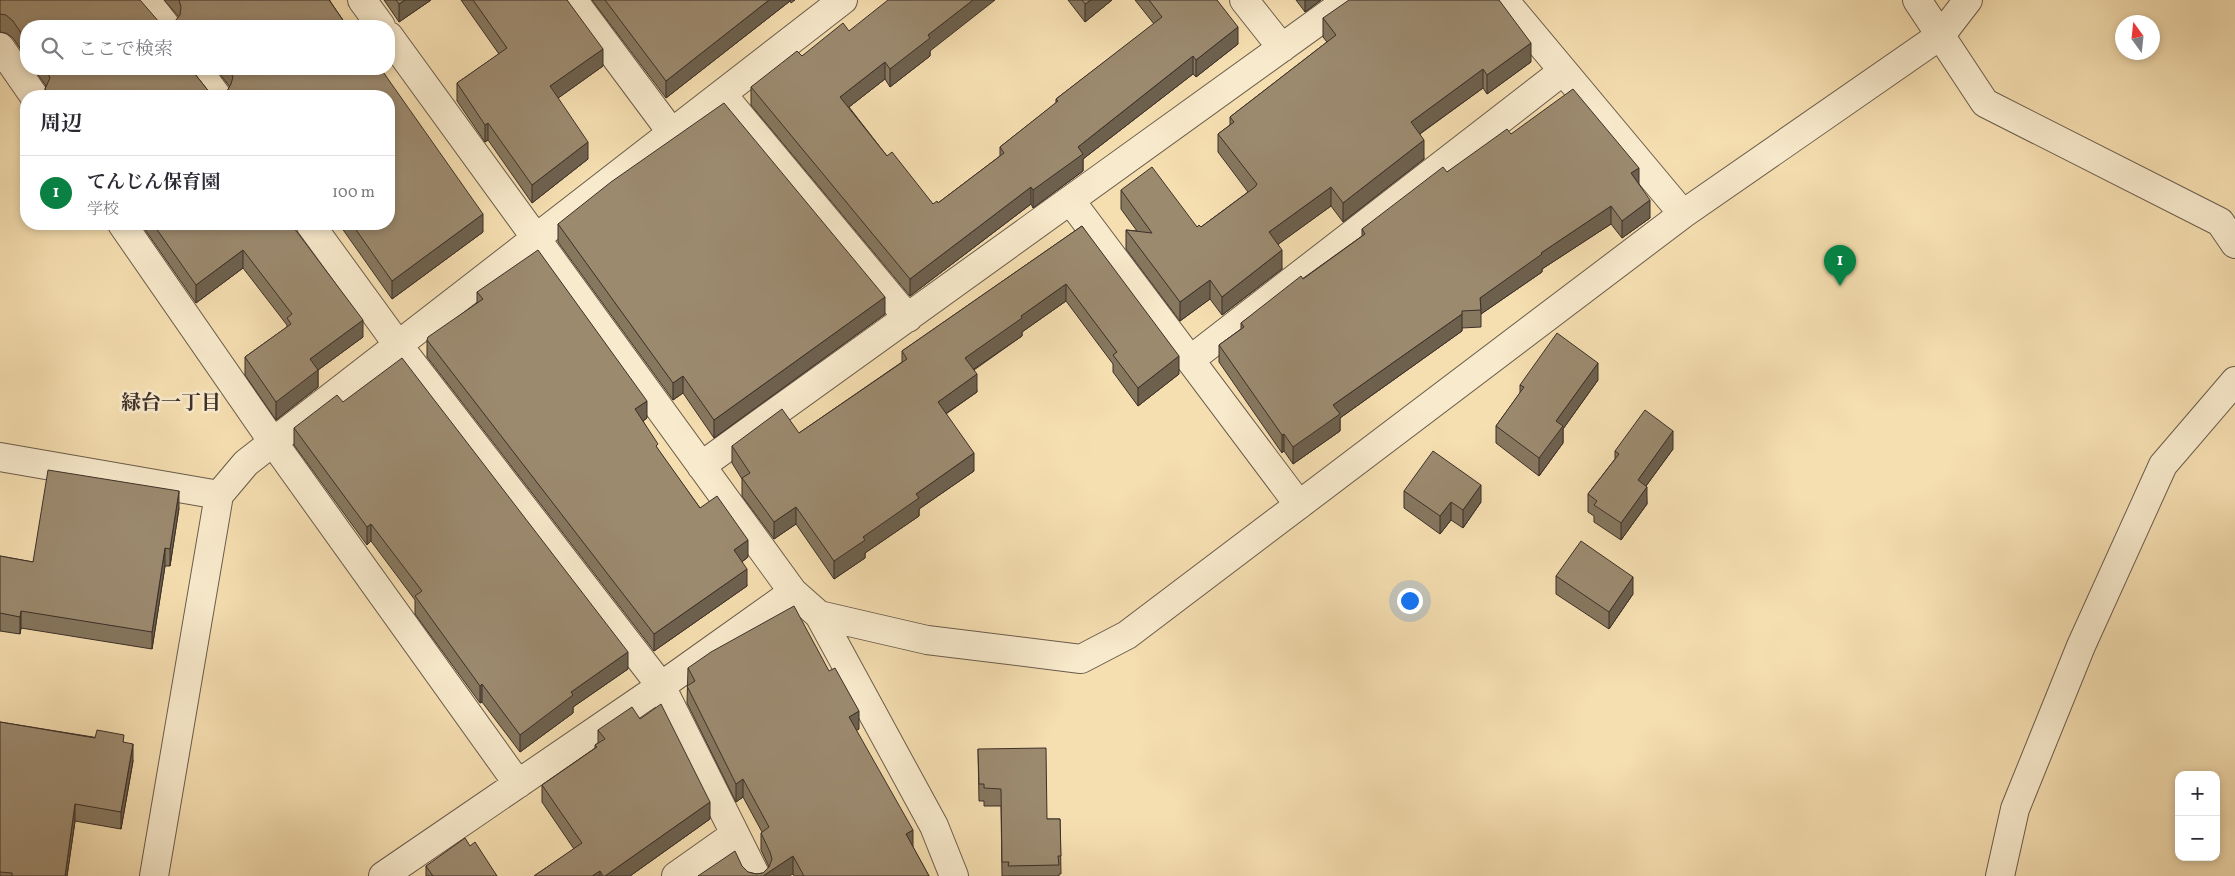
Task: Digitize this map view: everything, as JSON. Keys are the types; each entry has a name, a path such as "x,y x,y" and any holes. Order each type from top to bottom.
{"street":[{"path":"146,0 161,20"},
{"path":"362,0 377,20"},
{"path":"573,0 672,133"},
{"path":"154,876 219,495 246,464 273,442 843,0"},
{"path":"1244,0 1282,48"},
{"path":"701,466 1348,0"},
{"path":"1504,0 1682,214"},
{"path":"1917,0 1985,102 2220,222 2235,244"},
{"path":"819,615 927,640 1081,659 1127,635 1682,214 1941,35 1968,0"},
{"path":"395,44 793,592 819,615 934,826 954,876"},
{"path":"0,47 30,90"},
{"path":"1190,360 1563,71"},
{"path":"201,75 213,90"},
{"path":"722,94 908,318"},
{"path":"1070,200 1300,505"},
{"path":"126,230 273,442 518,784"},
{"path":"314,230 398,345 661,686 734,836 756,876"},
{"path":"2000,876 2015,810 2081,646 2163,465 2235,381"},
{"path":"0,457 219,495"},
{"path":"383,876 661,686 793,592"},
{"path":"676,876 734,836"}],"building":[{"path":"0,0 140,0 157,20 20,20 20,31 13,21 6,15 0,14"},
{"path":"179,0 329,0 343,20 176,20 180,15 181,7"},
{"path":"396,0 405,0 399,4"},
{"path":"473,0 567,0 603,49 550,86 588,142 532,185 488,123 485,125 457,83 507,48"},
{"path":"605,0 769,0 666,81"},
{"path":"888,0 973,0 928,35 930,38 890,69 885,62 840,97 887,156 892,152 933,204 937,201 938,203 1004,153 1000,147 1058,101 1056,99 1162,17 1149,0 1217,0 1238,27 1196,60 1193,56 1078,147 1083,154 1033,190 1031,187 910,279 751,87 797,51 802,56 843,23 849,31"},
{"path":"1082,0 1091,0 1085,4"},
{"path":"1349,0 1499,0 1531,43 1487,75 1483,69 1411,122 1424,140 1343,203 1331,187 1269,232 1282,250 1222,297 1210,280 1180,302 1126,230 1152,233 1121,190 1152,167 1197,227 1199,225 1201,227 1255,187 1257,184 1218,134 1234,122 1230,117 1336,35 1323,18"},
{"path":"49,75 196,75 208,90 46,90 50,78"},
{"path":"232,75 385,75 483,214 392,281 356,230 395,230 395,90 228,90 231,84"},
{"path":"1573,89 1639,168 1631,173 1650,200 1622,221 1611,206 1541,253 1480,298 1481,310 1462,311 1462,314 1333,405 1340,414 1293,447 1284,434 1282,435 1219,345 1244,327 1241,323 1301,276 1303,279 1365,234 1362,229 1443,167 1447,172 1507,129 1511,134"},
{"path":"724,103 885,297 714,420 683,376 673,383 558,224 611,182"},
{"path":"1082,226 1179,356 1138,388 1113,355 1117,352 1066,284 965,358 977,374 938,402 974,453 916,494 919,498 863,537 865,540 834,561 796,507 774,522 742,478 750,473 732,446 782,409 799,433 907,359 902,351"},
{"path":"157,230 296,230 363,320 310,359 318,370 276,402 245,357 291,324 287,318 292,314 243,250 196,285"},
{"path":"538,250 647,401 635,409 658,444 656,446 700,508 717,496 748,540 734,550 747,569 654,634 427,340 428,337 483,299 477,292"},
{"path":"1557,333 1598,363 1556,421 1563,426 1539,458 1496,426 1524,387 1520,385"},
{"path":"402,358 628,652 571,692 573,695 520,735 482,684 480,686 415,596 422,591 371,524 367,527 294,428 337,395 343,402"},
{"path":"1645,410 1673,431 1638,480 1647,487 1621,523 1594,505 1597,501 1588,494 1619,454 1615,451"},
{"path":"1433,451 1481,485 1463,510 1451,502 1440,516 1404,491"},
{"path":"48,470 179,491 170,549 165,548 152,632 21,611 20,617 0,613 0,556 33,562"},
{"path":"1581,541 1633,577 1609,612 1556,576"},
{"path":"794,606 829,671 835,668 859,711 849,717 913,830 906,834 929,876 804,876 793,856 763,876 698,876 735,851 742,866 748,872 756,874 763,873 769,867 772,859 761,833 769,827 743,779 736,784 687,686 695,681 688,668 711,652"},
{"path":"661,704 710,802 605,876 600,871 592,876 534,876 582,843 542,785 597,747 595,745 605,739 598,730 632,707 640,719"},
{"path":"0,722 95,738 97,730 124,735 123,742 133,744 121,812 75,804 65,876 12,876 12,873 0,872"},
{"path":"1046,748 1047,819 1060,819 1061,856 1058,856 1059,865 1008,866 1009,862 1002,862 1001,789 984,788 984,784 979,784 978,749"},
{"path":"465,838 470,846 475,842 497,876 433,876 426,866"}],"place":[{"name":"てんじん保育園","path":"1840,286"}],"district":[{"name":"緑台一丁目","path":"171,404"}]}
